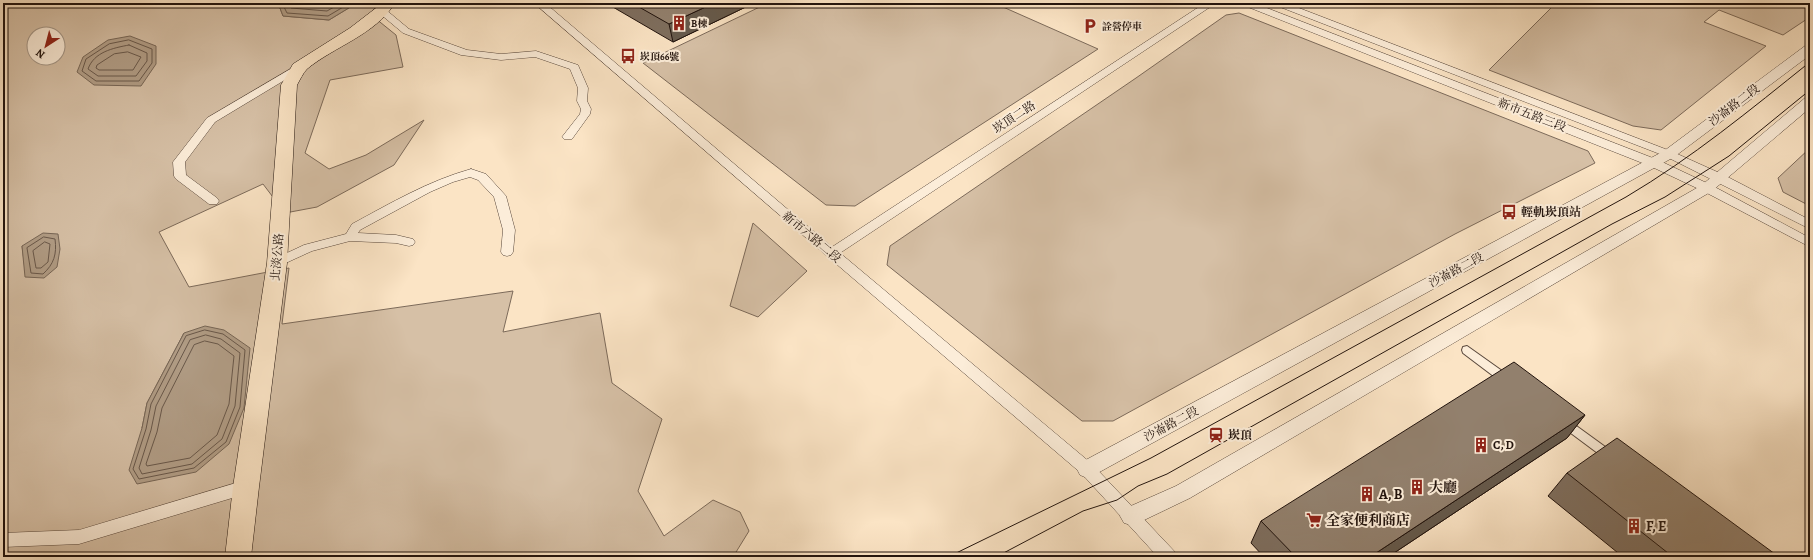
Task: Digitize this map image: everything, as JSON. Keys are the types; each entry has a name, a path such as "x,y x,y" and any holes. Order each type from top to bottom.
{"main road":[{"name":"北淡公路","path":"238,557 246,487 277,263 289,85 299,67 356,31 384,7"}],"street":[{"name":"新市六路二段","path":"539,3 830,253 1087,469 1169,557"},
{"name":"崁頂二路","path":"830,253 1211,3"},
{"name":"新市五路三段","path":"1246,3 1662,158 1713,183 1810,243"},
{"name":"新市五路三段","path":"1278,3 1662,158 1713,183 1810,225"},
{"path":"384,7 406,31 465,53 501,56 536,54 574,68 583,88 582,101 586,109 585,114 568,137"},
{"name":"沙崙路二段","path":"1087,469 1662,158 1810,48"},
{"path":"213,201 180,176 179,162 211,120 299,67"},
{"path":"1131,516 1183,492 1713,183 1810,102"},
{"path":"350,237 356,227 426,189 449,179 471,173 482,177 500,196 509,230 507,252"},
{"path":"277,263 308,248 350,237 396,239 409,242"},
{"path":"1467,350 1518,388"},
{"path":"1556,416 1619,463"},
{"path":"3,540 79,537 246,487"}],"shaded area":[{"path":"3,3 278,3 283,16 329,20 357,3 379,3 370,14 396,35 403,67 330,80 305,153 329,169 366,155 424,120 394,165 317,207 285,213 263,184 159,232 189,287 289,268 282,324 513,291 503,332 600,313 612,383 662,419 638,491 664,536 713,500 740,512 749,531 733,557 3,557","holes":["22,246 60,249 26,277","184,333 142,428 147,403"]},
{"path":"768,3 994,3 1098,49 855,206 826,205 643,63"},
{"path":"1556,3 1810,3 1810,17 1783,35 1719,10 1704,22 1766,46 1661,130 1633,126 1489,70"},
{"path":"1239,13 1588,151 1595,163 1455,234 1113,421 1082,421 887,265 890,246 1226,15"},
{"path":"1810,148 1810,206 1783,192 1778,178"},
{"path":"753,223 807,271 758,317 730,306"}],"water":[{"path":"278,3 357,3 329,20 283,16"},
{"path":"130,36 156,46 156,64 141,86 94,85 77,72 83,57 108,40"},
{"path":"43,233 58,234 60,249 57,267 44,278 25,277 22,246"},
{"path":"205,326 224,330 250,348 244,408 229,444 196,472 137,484 129,470 142,428 147,403 184,333"}],"building":[{"path":"632,3 714,3 669,24"},
{"path":"1514,362 1585,415 1370,557 1296,557 1261,521"},
{"path":"1617,438 1775,554 1771,557 1673,557 1567,473"}],"tram line":[{"path":"948,557 1151,458 1626,197 1697,150 1743,116 1810,62"},
{"path":"996,557 1083,511 1117,500 1138,486 1167,474 1612,224 1665,197 1729,156 1810,90"}],"place":[{"name":"B棟","path":"679,23"},
{"name":"詮營停車","path":"1090,26"},
{"name":"崁頂66號","path":"628,56"},
{"name":"輕軌崁頂站","path":"1509,212"},
{"name":"崁頂","path":"1216,435"},
{"name":"C, D","path":"1481,445"},
{"name":"大廳","path":"1417,487"},
{"name":"A, B","path":"1367,494"},
{"name":"全家便利商店","path":"1314,520"},
{"name":"F, E","path":"1634,526"}]}
